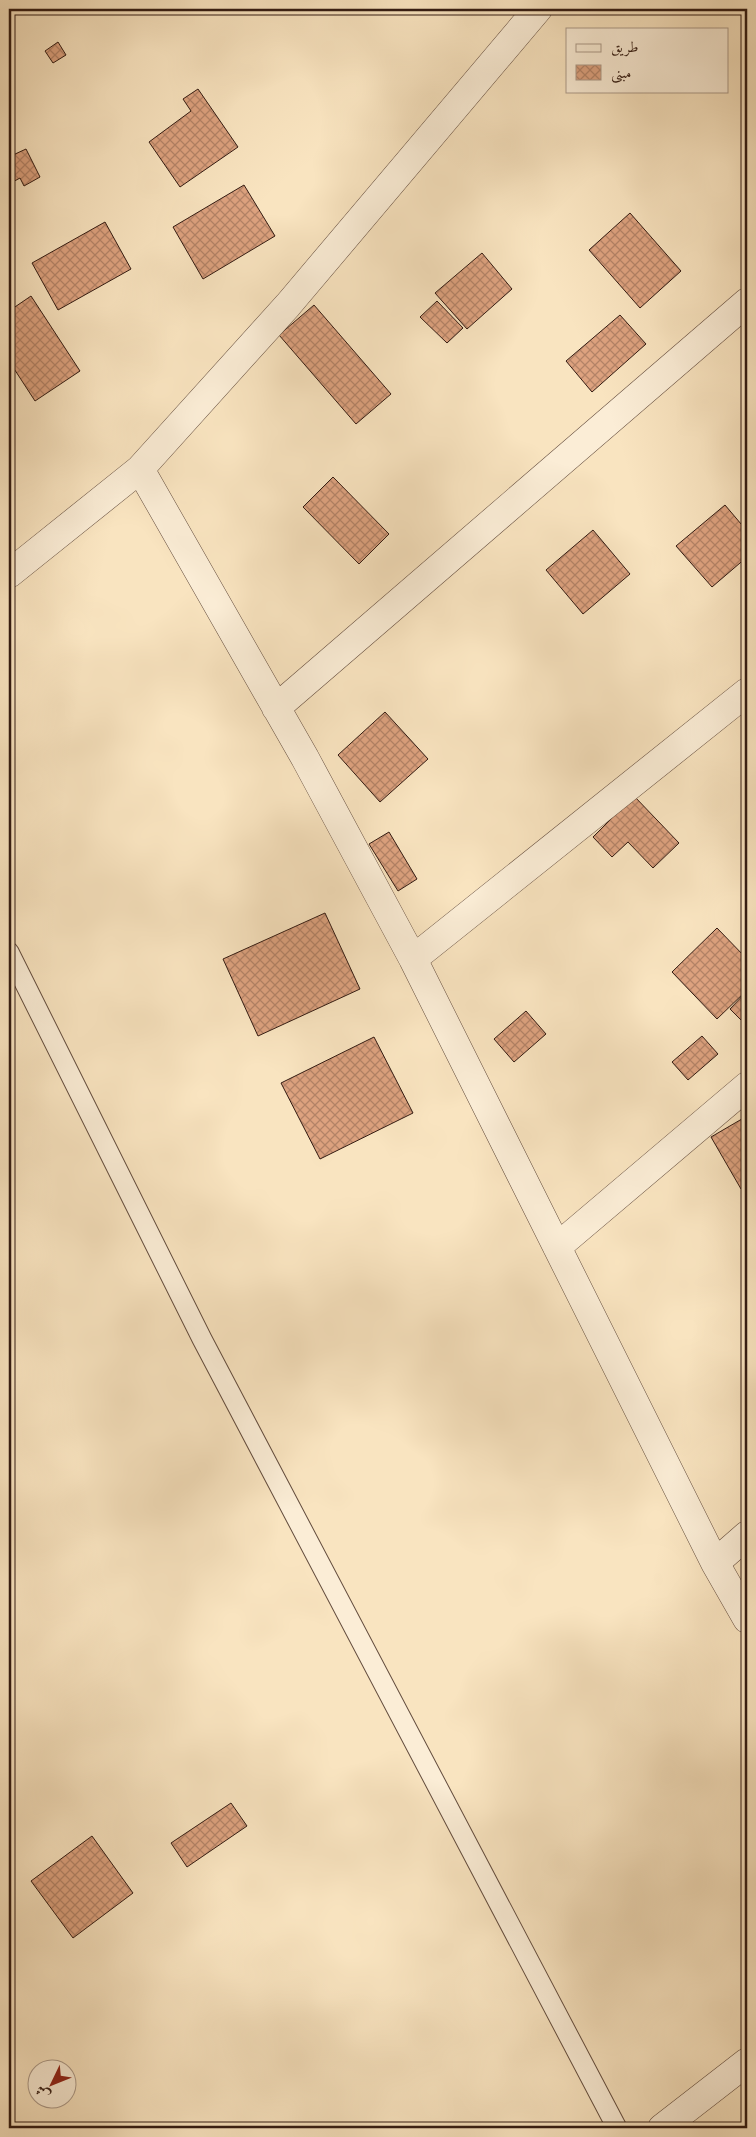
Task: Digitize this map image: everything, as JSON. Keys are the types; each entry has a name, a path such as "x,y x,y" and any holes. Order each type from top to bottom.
{"street":[{"path":"9,574 140,469 288,305 538,9"},
{"path":"276,708 747,302"},
{"path":"140,469 305,758 413,959 715,1563 747,1619"},
{"path":"413,959 747,692"},
{"path":"557,1247 747,1086"},
{"path":"715,1563 747,1535"},
{"path":"662,2128 747,2062"}],"lane":[{"path":"9,952 206,1348 617,2128"}],"building":[{"path":"58,42 66,55 53,63 45,51"},
{"path":"198,89 238,147 180,187 149,142 191,111 183,99"},
{"path":"9,148 13,155 26,149 40,177 24,186 20,178 9,184"},
{"path":"244,185 275,236 203,279 173,227"},
{"path":"630,213 681,271 640,308 589,250"},
{"path":"105,222 131,269 58,310 32,263"},
{"path":"482,253 512,289 467,329 435,293"},
{"path":"31,296 80,371 35,401 9,361 9,311"},
{"path":"437,301 463,328 447,343 420,317"},
{"path":"314,305 391,394 356,424 279,335"},
{"path":"620,315 646,344 592,392 566,361"},
{"path":"333,477 389,534 359,564 303,507"},
{"path":"725,505 747,531 747,557 712,587 676,546"},
{"path":"593,530 630,574 583,614 546,570"},
{"path":"385,712 428,759 380,802 338,755"},
{"path":"634,796 679,843 653,868 628,842 612,857 593,837"},
{"path":"389,832 417,879 398,891 369,844"},
{"path":"325,913 360,989 258,1036 223,959"},
{"path":"717,928 747,959 747,990 717,1019 672,972"},
{"path":"747,991 747,1026 730,1009"},
{"path":"526,1011 546,1034 514,1062 494,1039"},
{"path":"702,1036 718,1054 688,1080 672,1062"},
{"path":"374,1037 413,1113 320,1159 281,1083"},
{"path":"747,1116 747,1185 741,1189 711,1137"},
{"path":"231,1803 247,1826 187,1867 171,1843"},
{"path":"92,1836 133,1893 73,1938 31,1881"}]}
